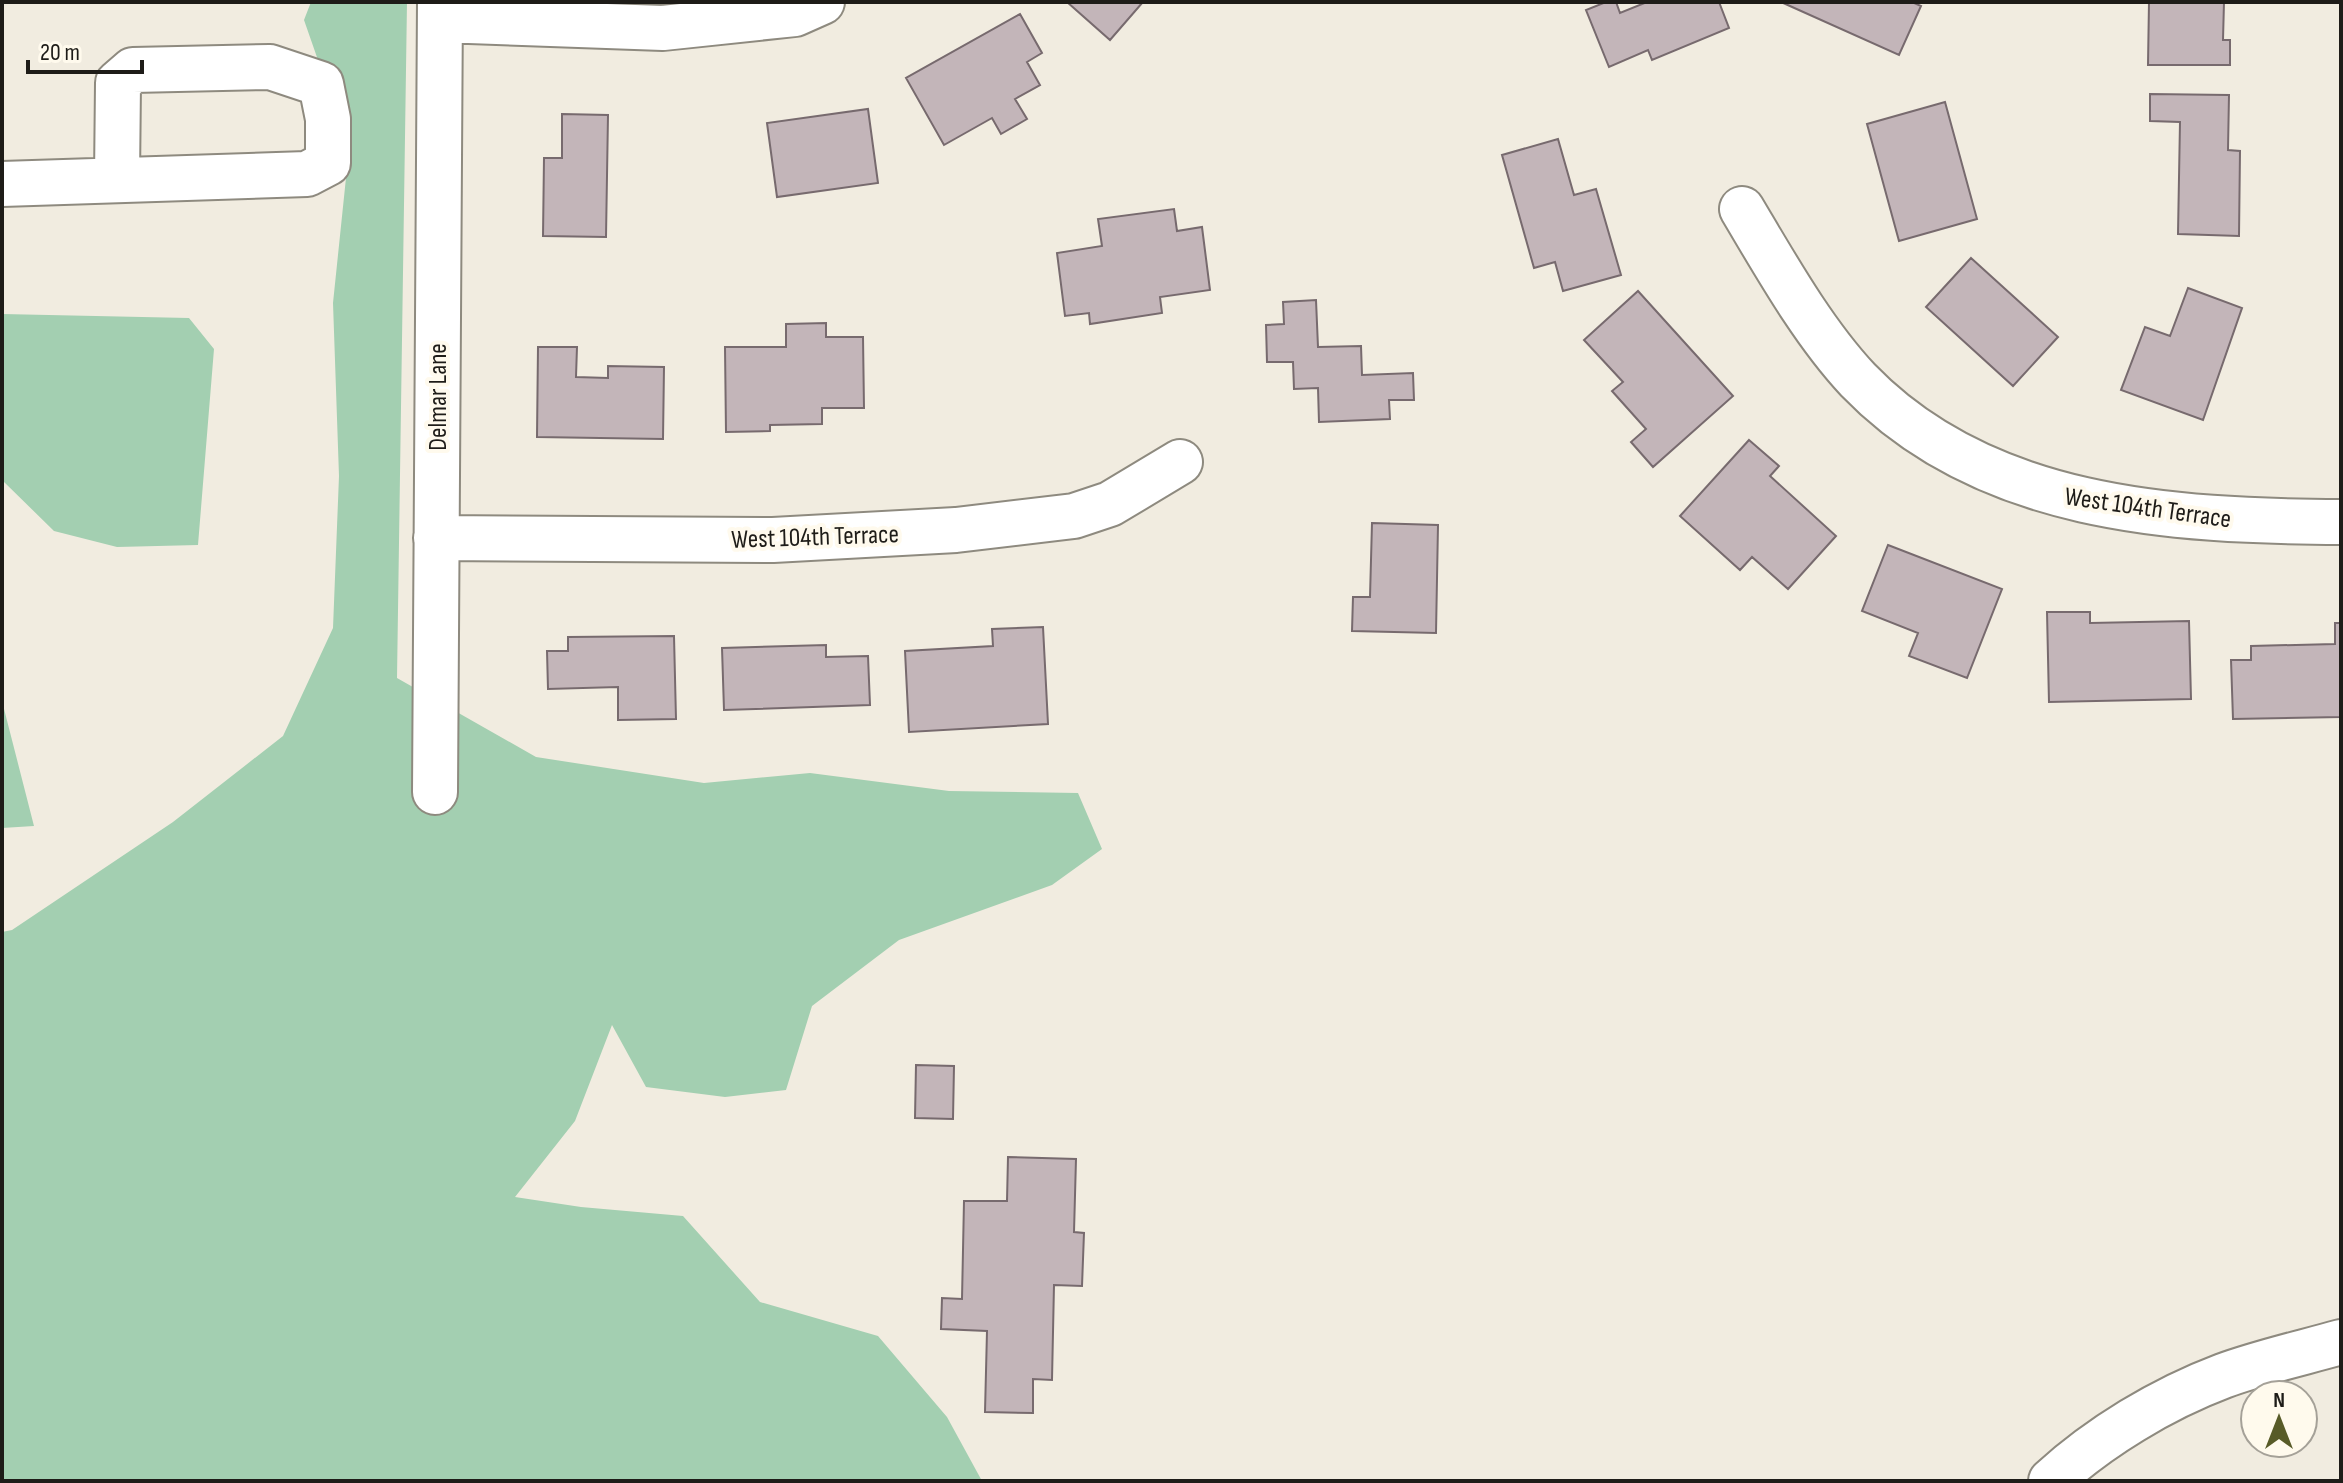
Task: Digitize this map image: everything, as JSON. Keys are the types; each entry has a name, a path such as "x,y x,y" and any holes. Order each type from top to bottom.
{"street":[{"path":"440,11 663,28 795,14 822,2"},
{"name":"Delmar Lane","path":"435,792 440,11"},
{"path":"2,184 307,174 328,163 328,119 321,84 270,67 133,70 118,83 117,178"},
{"name":"West 104th Terrace","path":"1742,209 1791,290 1857,379 1916,428 1951,450 2025,484 2113,508 2233,521 2341,522"},
{"name":"West 104th Terrace","path":"436,538 773,540 956,530 1074,516 1110,504 1180,462"},
{"path":"2051,1481 2071,1463 2146,1413 2223,1376 2341,1342"}],"green space":[{"path":"311,2 407,2 397,678 536,757 704,783 810,773 949,791 1078,793 1102,849 1052,885 899,940 812,1006 786,1090 725,1097 646,1087 612,1025 575,1121 515,1197 581,1207 683,1216 760,1302 878,1336 947,1417 982,1481 2,1481 2,932 12,930 173,822 283,736 333,628 339,476 333,303 349,149 304,20"},
{"path":"2,314 189,318 214,349 198,545 117,547 54,531 3,481"},
{"path":"2,701 34,826 2,828"}],"building":[{"path":"1067,2 1143,2 1110,40"},
{"path":"1606,2 1616,2 1620,13 1647,2 1719,2 1729,28 1652,60 1648,50 1609,67 1586,10"},
{"path":"1781,2 1912,2 1921,6 1899,55"},
{"path":"2149,2 2224,2 2223,40 2230,40 2230,65 2148,65"},
{"path":"1020,14 1042,53 1027,62 1040,85 1015,99 1027,119 1001,134 992,118 944,145 906,78"},
{"path":"2150,94 2229,95 2228,150 2240,151 2239,236 2178,234 2180,122 2150,121"},
{"path":"1945,102 1977,219 1899,241 1867,124"},
{"path":"868,109 878,183 777,197 767,123"},
{"path":"562,114 608,115 606,237 543,236 544,158 562,158"},
{"path":"1558,139 1574,195 1596,189 1621,275 1563,291 1555,262 1534,268 1502,155"},
{"path":"1174,209 1177,231 1202,227 1210,290 1160,297 1162,313 1090,324 1089,313 1065,316 1057,253 1102,246 1098,219"},
{"path":"1971,258 2058,337 2013,386 1926,307"},
{"path":"2188,288 2242,308 2203,420 2121,390 2145,327 2170,336"},
{"path":"1638,291 1733,396 1653,467 1631,442 1646,429 1612,391 1623,382 1584,340"},
{"path":"1316,300 1318,347 1361,346 1362,375 1413,373 1414,400 1389,400 1390,419 1319,422 1318,388 1294,389 1293,362 1267,362 1266,325 1284,324 1283,302"},
{"path":"826,323 826,337 863,337 864,408 822,408 822,424 770,425 770,431 726,432 725,347 786,347 786,324"},
{"path":"538,347 577,347 576,377 608,378 608,366 664,367 663,439 537,437"},
{"path":"1749,440 1779,466 1770,476 1836,536 1788,589 1752,557 1740,570 1680,516"},
{"path":"1372,523 1438,525 1436,633 1352,631 1353,597 1370,597"},
{"path":"1888,545 2002,589 1967,678 1909,656 1918,633 1862,611"},
{"path":"2047,612 2090,612 2090,623 2189,621 2191,699 2049,702"},
{"path":"2335,623 2341,623 2341,717 2233,719 2231,660 2251,660 2251,646 2335,644"},
{"path":"1043,627 1048,724 909,732 905,651 993,646 992,629"},
{"path":"674,636 676,719 618,720 618,687 548,689 547,651 568,651 568,637"},
{"path":"826,645 826,657 868,656 870,705 724,710 722,648"},
{"path":"916,1065 954,1066 953,1119 915,1118"},
{"path":"1008,1157 1076,1159 1074,1232 1084,1233 1082,1286 1054,1285 1052,1380 1033,1379 1033,1413 985,1412 987,1331 941,1329 942,1298 962,1299 964,1201 1007,1201"}]}
